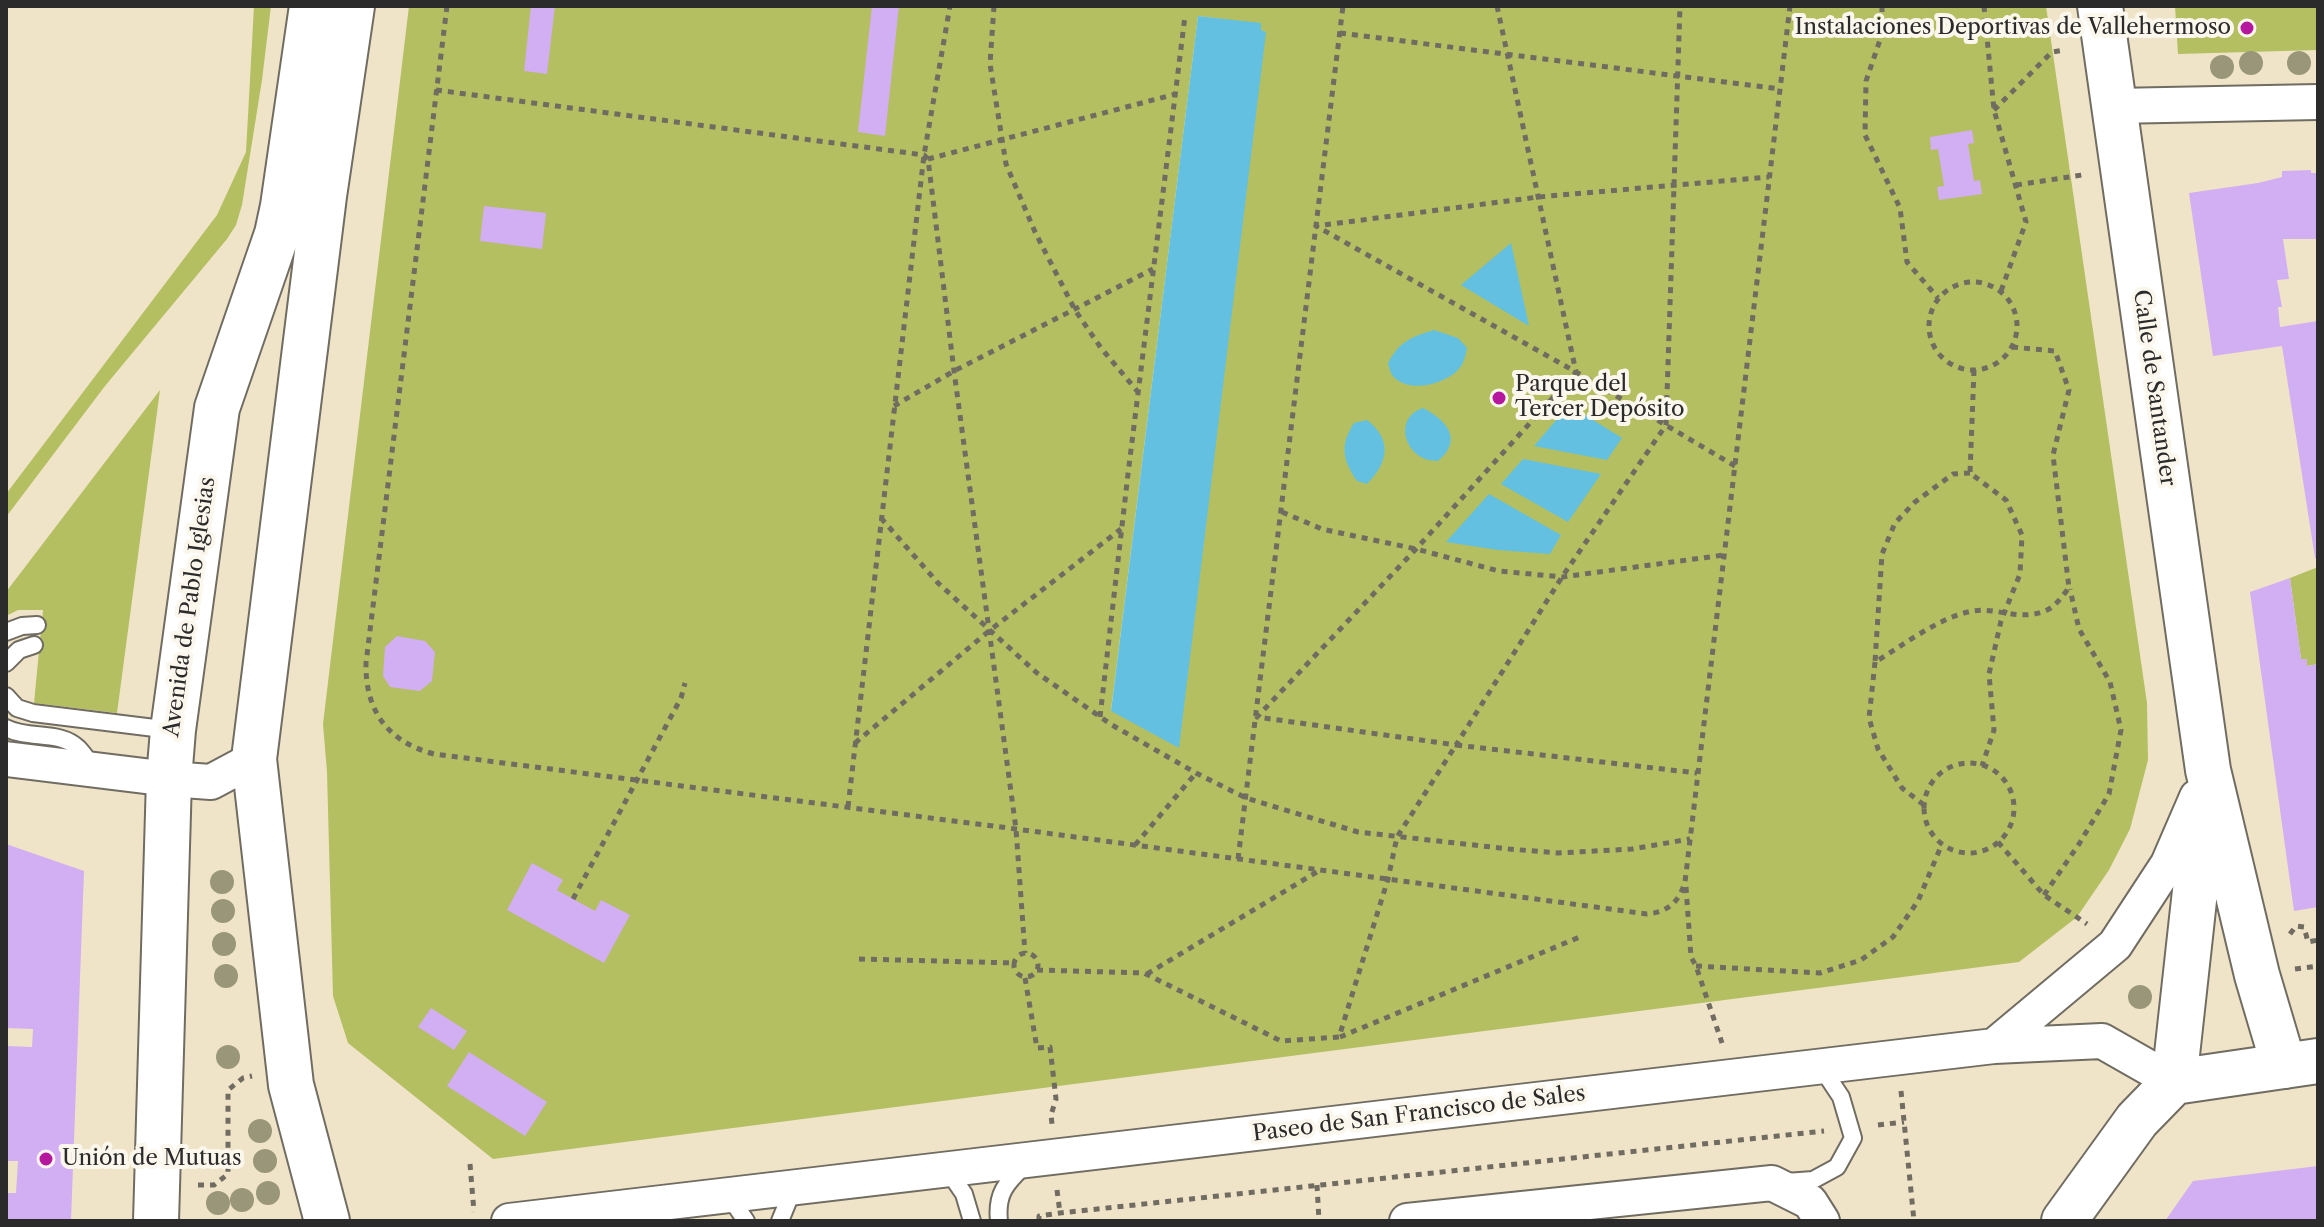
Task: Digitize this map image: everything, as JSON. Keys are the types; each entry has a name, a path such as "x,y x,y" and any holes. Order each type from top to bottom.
{"street":[{"name":"Avenida de Pablo Iglesias","path":"157,1202 173,730 217,408 277,234 312,6"},
{"path":"327,1221 288,1069 254,759 324,196 352,6"},
{"name":"Calle de Santander","path":"2102,25 2208,770 2257,975 2301,1064"},
{"path":"2114,106 2318,102"},
{"path":"6,759 211,782 254,759"},
{"path":"1994,1046 2115,945 2168,864 2208,770"},
{"name":"Calle de Santander","path":"2174,1082 2208,770"},
{"name":"Paseo de San Francisco de Sales","path":"509,1221 737,1208 794,1187 1994,1046 2102,1041 2174,1082"},
{"path":"2064,1221 2137,1120 2174,1082 2301,1064"},
{"path":"1407,1221 1772,1183 1810,1202 1822,1221"}],"lane":[{"path":"6,632 37,625"},
{"path":"6,663 19,650 34,645"},
{"path":"6,696 17,708 33,713 173,730"},
{"path":"6,728 25,735 60,738 70,742 80,749 95,770"},
{"path":"1772,1183 1813,1180 1837,1167 1853,1138 1841,1097 1821,1067"},
{"path":"999,1221 998,1207 1006,1183 1031,1159"},
{"path":"947,1169 964,1194 972,1221"},
{"path":"780,1221 794,1187"}],"path":[{"path":"447,6 366,663 368,691 376,712 391,732 418,750 434,754 1647,914 1671,907 1685,882 1790,6"},
{"path":"848,807 894,406 926,157 950,6"},
{"path":"994,6 990,64 1006,164 1035,232 1075,310 1101,348 1139,393"},
{"path":"1238,859 1343,6"},
{"path":"1497,6 1576,372"},
{"path":"1339,1037 1388,879 1397,837 1562,577 1666,425 1680,6"},
{"path":"1882,6 1882,34 1866,81 1865,135 1900,208 1907,262 1938,298"},
{"path":"1984,6 1994,110 2026,222 2001,291"},
{"path":"1100,717 1185,16"},
{"path":"1994,110 2052,52 2102,25"},
{"path":"1340,33 1780,89"},
{"path":"436,90 926,157 1176,94"},
{"path":"926,157 1016,829 1025,953"},
{"path":"2016,185 2122,168"},
{"path":"1316,226 1538,197 1769,177"},
{"path":"1316,226 1576,372 1735,466"},
{"path":"894,406 954,371 1154,269"},
{"path":"1961,283 1988,284 2001,291 2017,317 2017,332 2012,347 2003,359 1989,367 1974,370 1947,362 1937,352 1929,325 1931,311 1938,298 1961,283"},
{"path":"2012,347 2055,351 2069,390 2053,455 2069,588 2079,629 2110,682 2121,730 2109,794 2044,895"},
{"path":"1970,473 1974,370"},
{"path":"1257,717 1416,549 1576,372"},
{"path":"1924,805 1902,788 1878,749 1869,718 1882,554 1895,523 1915,502 1953,474 1970,473 2006,500 2022,535 2020,574 2004,613 1989,674 1994,730 1982,766"},
{"path":"1282,512 1322,529 1499,571 1562,577 1724,555"},
{"path":"881,518 938,583 1037,673 1100,717 1246,798 1358,832 1455,844 1558,853 1632,849 1690,839"},
{"path":"855,743 989,631 1122,528"},
{"path":"1875,662 1936,625 1969,611 2024,617 2050,609 2069,588"},
{"path":"573,899 639,780 681,698 685,683"},
{"path":"1257,717 1456,745 1697,773"},
{"path":"1969,763 1995,771 2011,793 2014,806 2007,832 1998,842 1985,850 1970,853 1955,851 1942,844 1925,820 1924,805 1927,792 1944,770 1969,763"},
{"path":"1135,845 1196,773"},
{"path":"1696,966 1820,973 1861,960 1893,937 1918,901 1942,844"},
{"path":"1146,975 1320,870"},
{"path":"1685,882 1691,957 1721,1038 1730,1077"},
{"path":"2304,927 2308,942 2318,940"},
{"path":"1037,970 1146,975 1281,1041 1339,1037 1582,936"},
{"path":"1025,978 1037,970 1038,961 1025,953 1018,956 1014,963 1015,971 1025,978 1037,1048 1050,1047 1054,1081"},
{"path":"859,959 1014,963"},
{"path":"1898,1057 1914,1221"},
{"path":"157,1202 214,1185 228,1174 228,1090 243,1078 288,1069"},
{"path":"1039,1221 1039,1216 1904,1122"},
{"path":"470,1164 474,1221"},
{"path":"1317,1185 1319,1221"}],"green space":[{"path":"254,6 271,6 262,80 236,225 105,386 6,517 6,494 217,215 246,152"},
{"path":"409,6 2046,6 2147,703 2148,760 2130,829 2109,870 2077,917 2019,962 493,1159 348,1043 333,996 323,724","holes":["1198,16 1261,24 1178,747 1111,710"]},
{"name":"Instalaciones Deportivas de Vallehermoso","path":"2175,6 2318,6 2318,50 2178,54"},
{"path":"160,390 117,713 34,703 43,610 18,610 6,616 6,592"},
{"path":"2318,567 2318,664 2307,666 2306,659 2301,659 2290,578"}],"water":[{"path":"1198,16 1261,23 1261,30 1266,32 1179,748 1111,711"},
{"path":"1511,243 1529,326 1461,285"},
{"path":"1434,330 1458,338 1467,348 1461,366 1451,376 1434,383 1415,386 1398,381 1388,363 1392,356 1407,341"},
{"path":"1569,405 1622,438 1607,460 1534,446"},
{"path":"1423,408 1445,424 1451,438 1446,453 1438,461 1417,454 1407,441 1405,433 1409,418"},
{"path":"1367,420 1381,435 1385,452 1380,468 1367,484 1357,481 1348,466 1345,445 1354,423"},
{"path":"1523,459 1601,474 1568,522 1501,484"},
{"path":"1489,494 1561,535 1550,554 1446,542"}],"building":[{"path":"531,6 555,6 547,74 524,71"},
{"path":"872,6 899,6 885,136 858,132"},
{"path":"1972,130 1974,143 1968,144 1974,181 1980,180 1982,194 1939,200 1937,187 1944,186 1938,149 1931,150 1930,137"},
{"path":"2311,170 2311,173 2318,173 2318,239 2283,239 2289,279 2277,280 2282,307 2278,307 2280,327 2318,321 2318,558 2315,558 2282,346 2213,356 2189,193 2258,183 2282,177 2282,171"},
{"path":"484,206 546,213 542,249 480,241"},
{"path":"2290,578 2301,659 2307,659 2307,666 2318,664 2318,907 2294,911 2250,592"},
{"path":"397,636 425,641 435,652 432,681 420,691 390,687 383,676 385,647"},
{"path":"6,844 84,871 71,1221 6,1221 6,1193 16,1193 18,1161 6,1161 6,1046 32,1047 33,1029 6,1028"},
{"path":"532,863 563,880 557,890 595,911 601,900 630,915 604,963 507,910"},
{"path":"431,1008 467,1031 454,1050 418,1027"},
{"path":"469,1052 547,1102 525,1136 447,1086"},
{"path":"2318,1166 2318,1221 2165,1221 2193,1181"}],"place":[{"name":"Instalaciones Deportivas de Vallehermoso","path":"2247,28"},
{"name":"Parque del Tercer Depósito","path":"1499,398"},
{"name":"Unión de Mutuas","path":"46,1159"}]}
